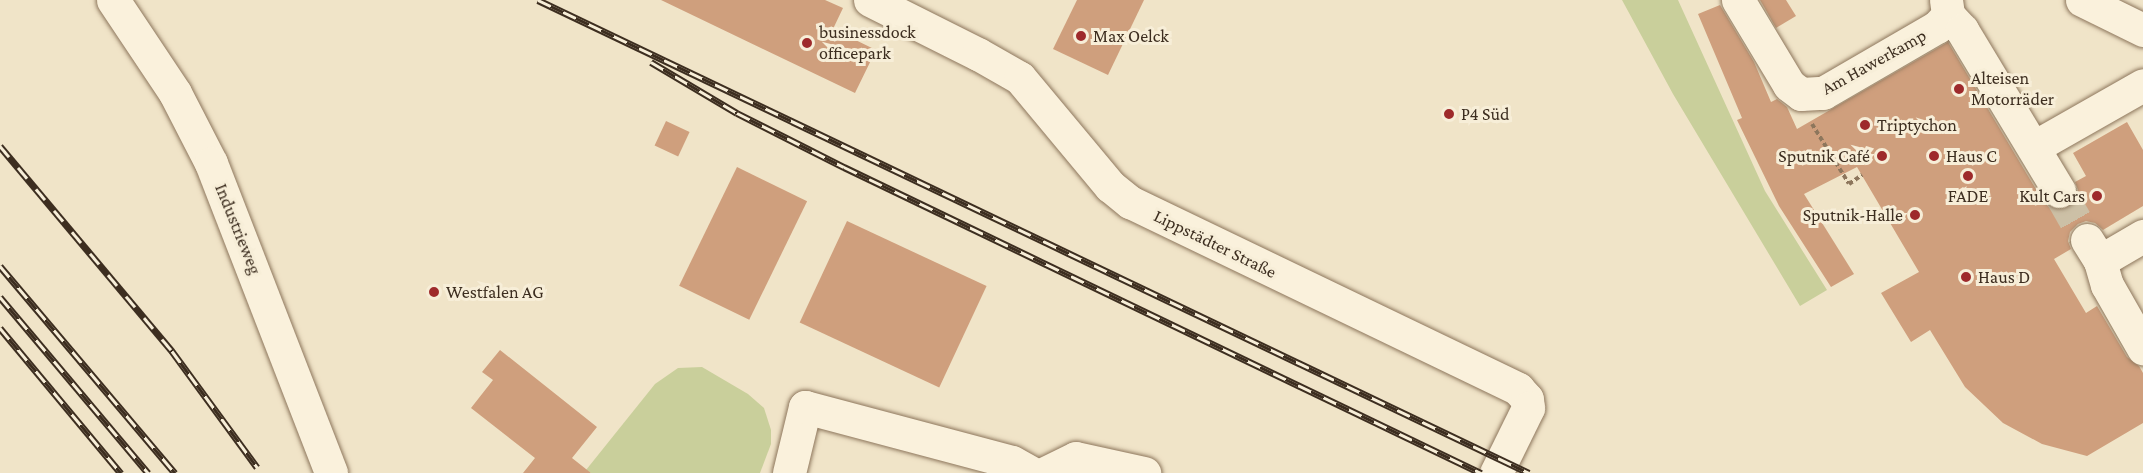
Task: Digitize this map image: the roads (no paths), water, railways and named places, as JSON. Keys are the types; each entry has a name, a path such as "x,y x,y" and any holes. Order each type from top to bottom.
{"street":[{"name":"Industrieweg","path":"113,0 175,93 212,163 331,473"},
{"name":"Lippstädter Straße","path":"870,0 978,54 1020,78 1110,186 1130,202 1518,389 1527,399 1528,408 1496,473"},
{"name":"Am Hawerkamp","path":"1738,0 1789,85 1801,94 1824,93 1937,27 1947,8 2059,191"},
{"path":"2082,0 2143,30"},
{"path":"2034,147 2143,85"},
{"path":"2143,236 2093,250 2107,285 2143,348"},
{"path":"789,473 805,408 1012,462 1032,473"},
{"path":"1045,473 1076,458 1144,473"}],"tunnel":[{"path":"2059,191 2087,240"}],"railway":[{"path":"538,0 1529,473"},
{"path":"651,62 737,113 844,167 1481,473"},
{"path":"0,146 172,351 257,467"},
{"path":"0,266 175,473"},
{"path":"0,297 148,473"},
{"path":"0,328 121,473"}],"place":[{"name":"Max Oelck","path":"1081,36"},
{"name":"businessdock officepark","path":"807,43"},
{"name":"Alteisen Motorräder","path":"1959,89"},
{"name":"P4 Süd","path":"1449,114"},
{"name":"Triptychon","path":"1865,125"},
{"name":"Sputnik Café","path":"1882,156"},
{"name":"Haus C","path":"1934,156"},
{"name":"FADE","path":"1968,176"},
{"name":"Kult Cars","path":"2097,196"},
{"name":"Sputnik-Halle","path":"1915,215"},
{"name":"Haus D","path":"1966,277"},
{"name":"Westfalen AG","path":"434,292"}]}
